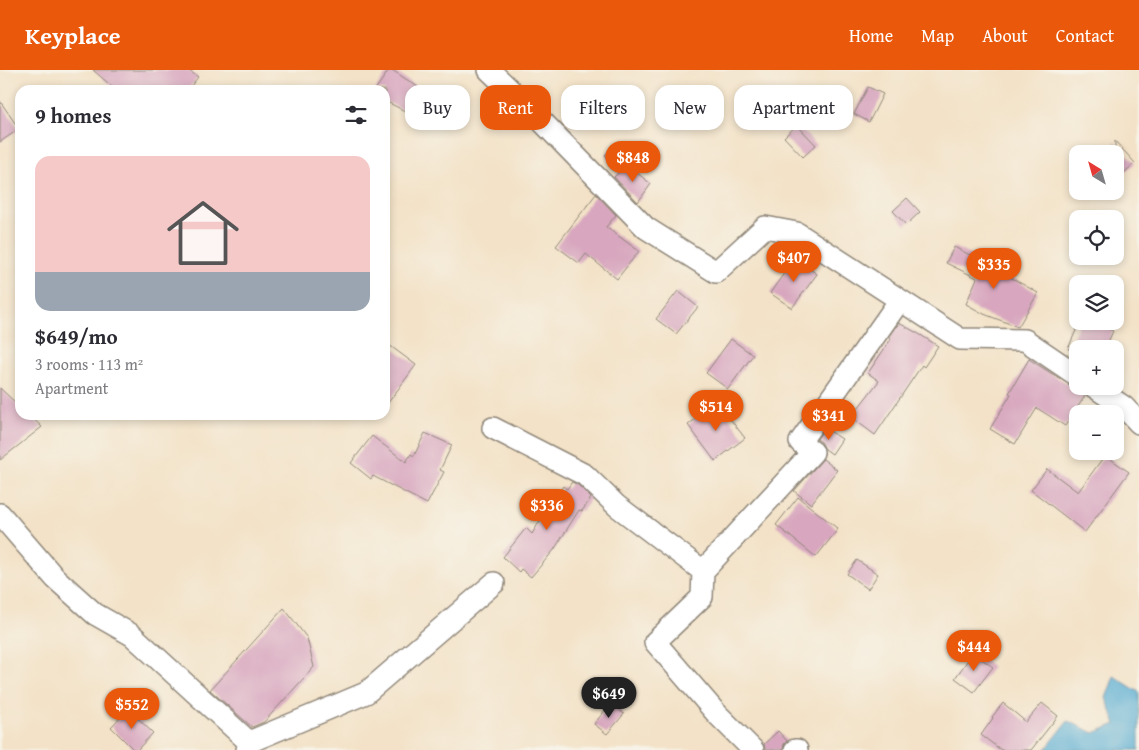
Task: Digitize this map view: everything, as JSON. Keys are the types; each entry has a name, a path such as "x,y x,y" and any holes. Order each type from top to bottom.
{"street":[{"path":"489,70 527,106 646,228 716,272 765,227 797,233 960,339 1025,340 1069,370"},
{"path":"753,750 716,713 654,642 702,597 704,572 813,452 800,442 900,300"},
{"path":"1106,395 1124,407 1139,423"},
{"path":"494,428 586,475 617,506 704,572"},
{"path":"0,514 54,578 95,614 132,635 248,746 366,693 494,584"}],"water":[{"path":"1114,676 1139,692 1139,750 1045,750 1068,721 1094,733 1116,724 1106,698"}],"building":[{"path":"93,70 188,70 198,77 192,85 110,85"},
{"path":"389,70 392,70 415,85 405,85 405,111 390,104 390,85 378,85"},
{"path":"868,87 883,94 869,122 854,114"},
{"path":"0,101 15,123 15,132 0,142"},
{"path":"792,130 802,130 816,145 803,157 784,137"},
{"path":"617,143 632,157 620,169 605,155"},
{"path":"1124,151 1135,163 1124,173"},
{"path":"627,165 651,184 638,202 614,177"},
{"path":"596,194 616,215 606,227 639,251 617,279 586,254 579,263 556,246"},
{"path":"907,198 920,212 906,225 893,211"},
{"path":"954,247 1038,293 1018,327 984,314 966,304 977,278 946,263"},
{"path":"795,258 817,274 792,308 770,293"},
{"path":"678,291 698,307 676,334 656,319"},
{"path":"899,323 938,346 924,367 922,365 875,435 851,417 879,381 868,373 891,339 889,338"},
{"path":"1076,330 1113,331 1109,340 1072,340"},
{"path":"731,339 753,355 728,389 706,373"},
{"path":"390,346 416,365 390,400"},
{"path":"1029,359 1069,385 1069,395 1085,396 1079,405 1069,405 1069,420 1065,426 1037,408 1015,444 990,429 1011,394 1009,393"},
{"path":"0,388 15,402 15,420 34,420 42,427 0,460"},
{"path":"717,402 745,438 715,461 688,425"},
{"path":"825,428 842,439 832,454 817,439"},
{"path":"425,433 452,445 440,470 444,472 427,504 373,476 371,479 351,463 372,436 406,462 411,454 414,456"},
{"path":"823,459 837,470 811,504 794,491"},
{"path":"1101,460 1112,460 1129,472 1085,532 1031,490 1047,469 1078,492"},
{"path":"572,482 578,485 591,498 582,511 579,510 554,550 531,577 521,569 519,572 503,557 526,528 532,534 563,486 567,489"},
{"path":"798,497 838,529 816,557 776,525"},
{"path":"857,560 878,574 868,589 847,574"},
{"path":"284,608 307,638 314,667 264,722 252,727 210,690"},
{"path":"973,653 993,667 974,692 955,678"},
{"path":"611,703 624,714 607,734 594,724"},
{"path":"1003,703 1026,722 1042,703 1058,716 1031,750 1001,750 981,735"},
{"path":"128,709 153,733 137,750 134,750 111,727"},
{"path":"778,731 787,741 784,744 783,750 765,750 764,744"}]}
